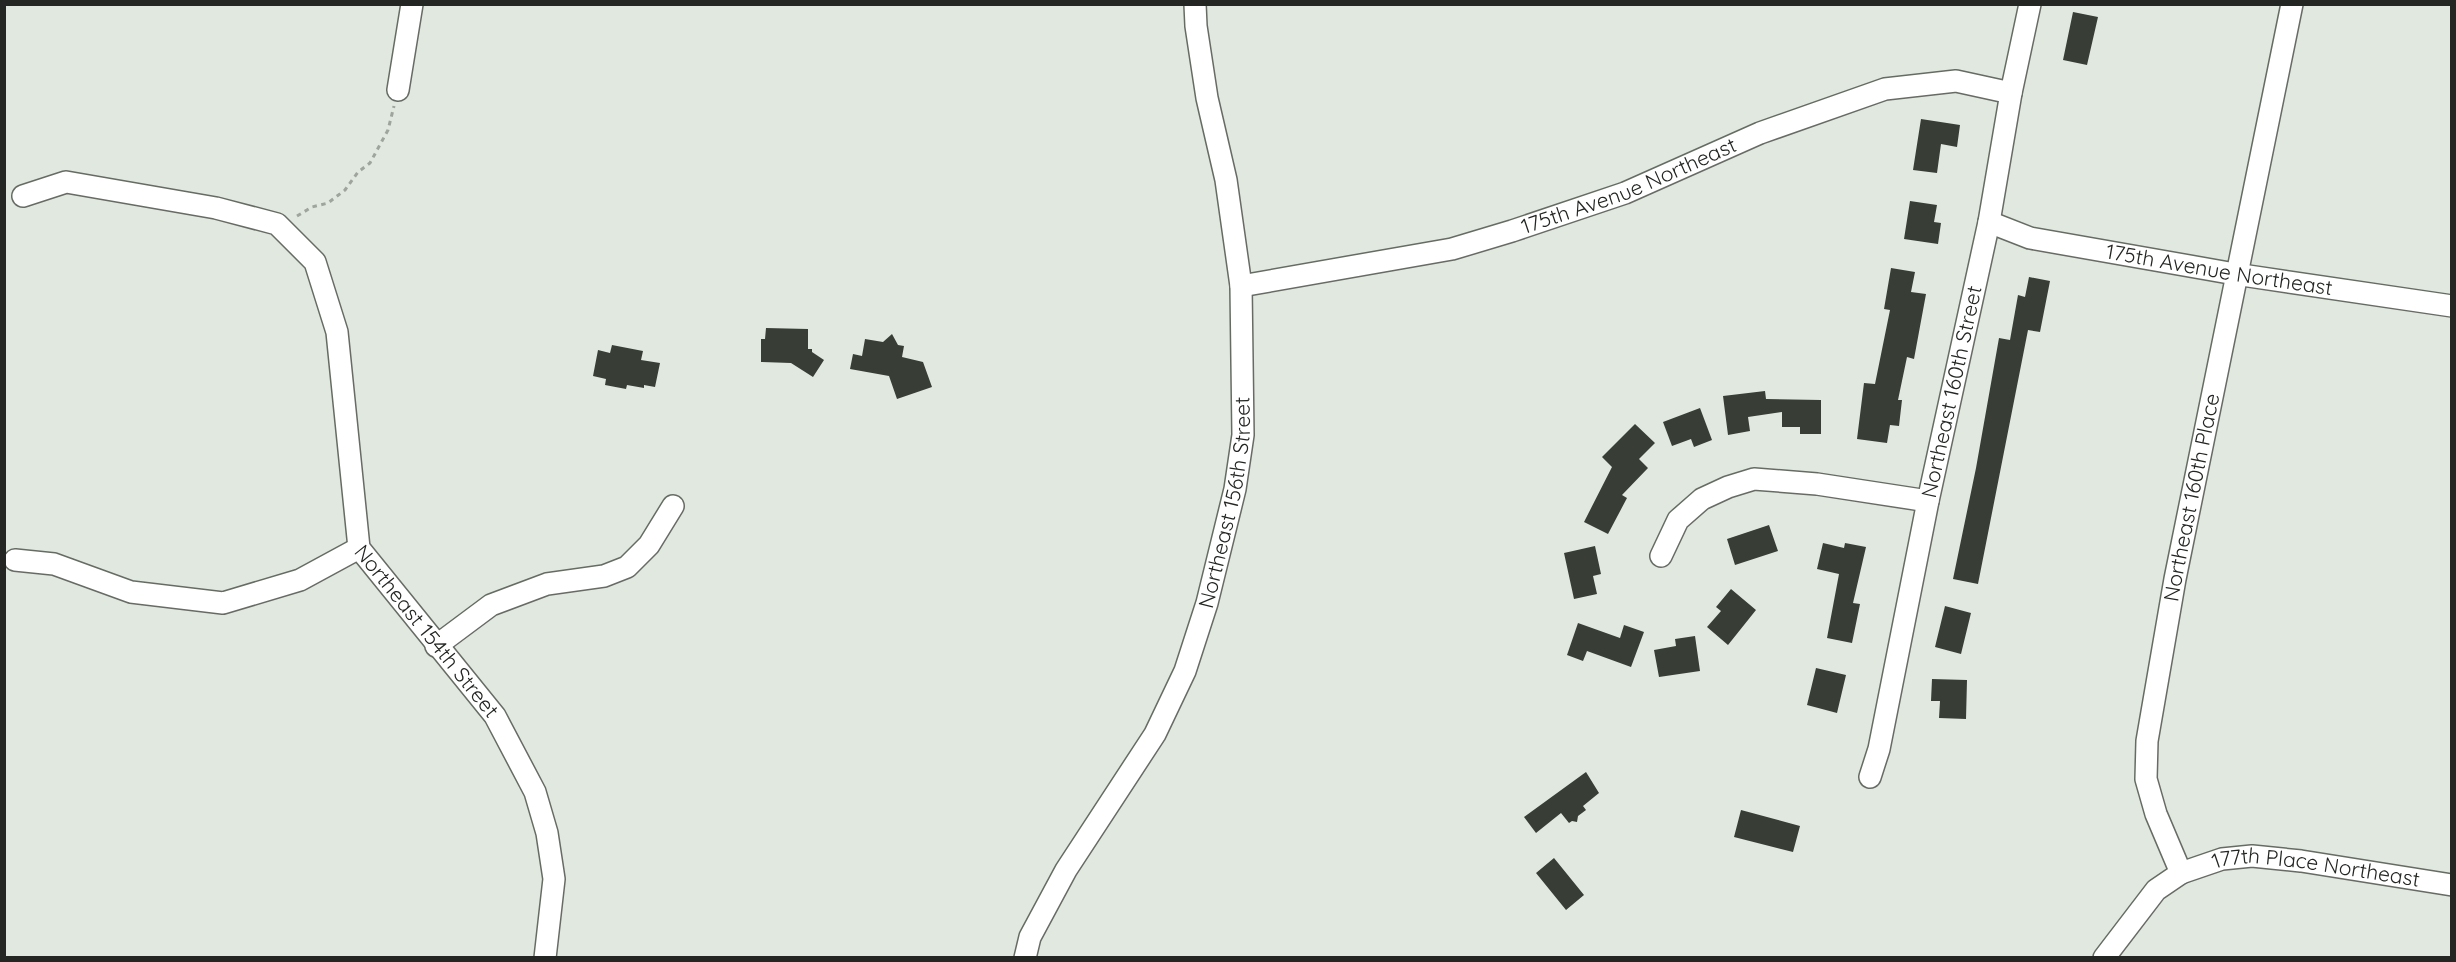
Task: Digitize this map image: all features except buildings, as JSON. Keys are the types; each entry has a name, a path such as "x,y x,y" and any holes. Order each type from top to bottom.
{"street":[{"path":"398,90 412,4"},
{"name":"Northeast 156th Street","path":"1025,957 1030,937 1066,870 1155,734 1185,671 1203,614 1232,500 1243,435 1241,286 1226,180 1207,98 1196,26 1196,4"},
{"name":"Northeast 160th Street","path":"1870,777 1879,749 1928,501 1989,222 2011,93 2030,4"},
{"name":"Northeast 160th Place","path":"2181,873 2156,814 2146,779 2147,741 2175,579 2235,274 2292,4"},
{"name":"175th Avenue Northeast","path":"1241,286 1452,249 1512,231 1625,193 1760,133 1885,89 1956,81 2011,93"},
{"path":"23,196 66,182 216,208 277,224 283,231"},
{"name":"175th Avenue Northeast","path":"1989,222 2030,238 2235,274 2451,306"},
{"name":"Northeast 154th Street","path":"283,231 315,262 337,332 358,548 495,716 535,792 547,833 554,879 545,957"},
{"path":"1661,556 1678,520 1702,499 1728,487 1755,479 1817,484 1928,501"},
{"path":"436,646 490,604 548,584 604,576 627,567 649,545 673,506"},
{"path":"15,560 54,564 131,592 223,603 300,580 358,548"},
{"name":"177th Place Northeast","path":"2181,873 2222,859 2252,856 2301,861 2451,885"},
{"path":"2104,957 2156,890 2181,873"}],"path":[{"path":"283,231 294,218 312,207 328,203 345,190 358,172 370,164 388,130 398,90"}]}
